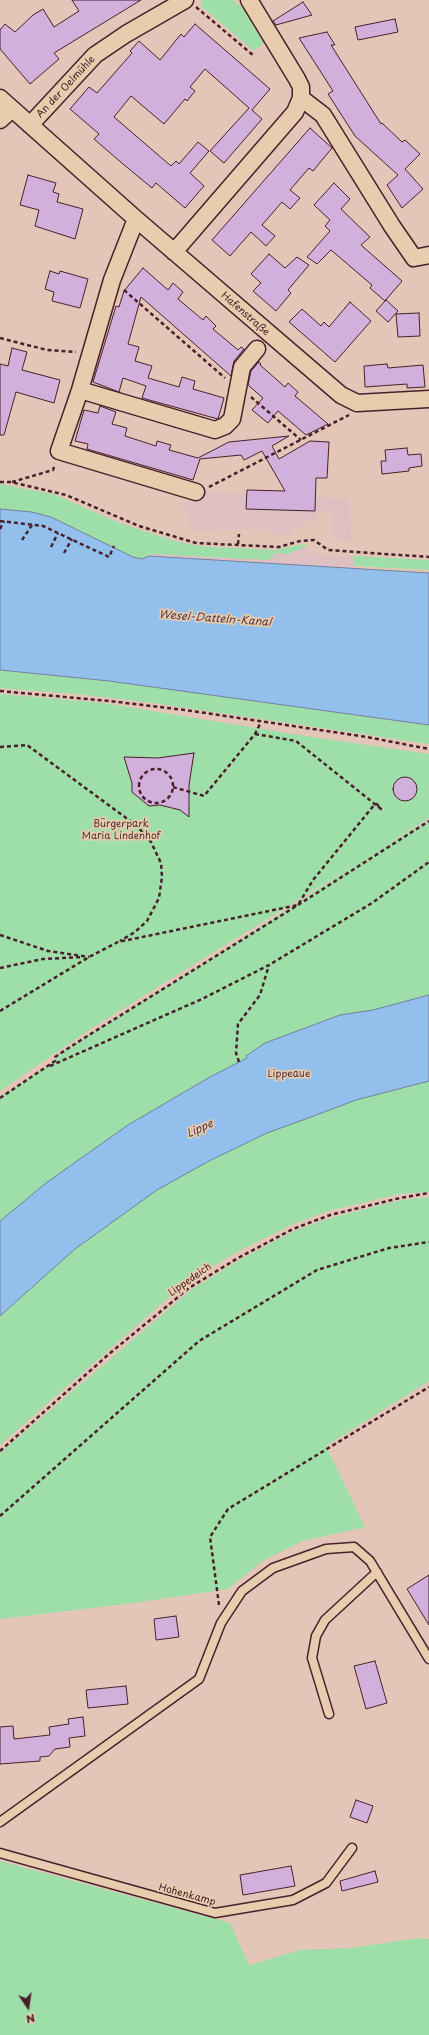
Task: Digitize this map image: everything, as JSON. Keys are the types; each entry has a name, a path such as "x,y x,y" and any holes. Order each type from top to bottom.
{"street":[{"path":"174,252 296,112 301,98 301,87 297,79 249,0"},
{"name":"An der Oelmühle","path":"30,125 95,55 126,34 189,2"},
{"path":"301,98 323,115 392,226 414,258 429,255"},
{"path":"0,120 6,104"},
{"name":"Hafenstraße","path":"6,104 174,252 263,342 341,395 357,403"},
{"path":"136,219 112,280 80,390 60,450 196,492"},
{"name":"Hafenstraße","path":"80,390 215,430 225,426 232,419 242,367 263,342"},
{"path":"357,403 429,399"}],"lane":[{"path":"0,1822 199,1679 221,1624 242,1591 260,1576 273,1568 326,1549 354,1547 370,1561 429,1659"},
{"path":"329,1714 312,1658 316,1636 326,1620 377,1572"},
{"name":"Hohenkamp","path":"0,1853 215,1913 293,1900 326,1883 352,1848"}],"path":[{"path":"189,2 254,56"},
{"path":"112,280 232,384 239,387 301,440"},
{"path":"0,338 47,350 90,353"},
{"path":"196,492 348,416 357,403"},
{"path":"11,482 53,470 60,450"},
{"path":"0,482 11,482 66,495 110,515 175,538 196,543 279,547 300,541 314,540 328,550 429,556"},
{"path":"0,521 43,526 109,557 114,546"},
{"path":"0,529 4,521"},
{"path":"22,540 32,524"},
{"path":"50,547 58,533"},
{"path":"238,544 239,534"},
{"path":"64,553 72,539"},
{"path":"0,691 109,701 367,737 429,749"},
{"path":"173,787 204,796 255,734 260,722"},
{"path":"118,942 298,905 313,880 376,803 296,741 255,734"},
{"path":"0,747 28,745 137,826 151,842 161,863 162,877 159,898 147,920 135,932 89,957 0,1011"},
{"path":"159,769 166,773 171,779 173,787 170,795 165,801 157,803 142,797 139,789 140,781 144,774 151,770 159,769"},
{"path":"0,1098 44,1069 55,1061 55,1057 81,1040 298,905 429,821"},
{"path":"44,1069 202,999 269,965 372,904 429,862"},
{"path":"0,935 48,951 89,957"},
{"path":"0,968 43,959 89,957"},
{"path":"239,1062 236,1053 238,1024 260,995 269,965"},
{"name":"Lippedeich","path":"0,1450 109,1354 189,1288 238,1258 293,1229 330,1216 400,1198 429,1193"},
{"path":"0,1516 199,1341 317,1270 390,1248 429,1242"},
{"path":"221,1624 210,1537 228,1509 429,1387"}],"shaded area":[{"path":"205,492 349,499 352,542 337,540 332,536 333,511 320,511 316,518 311,521 303,520 303,528 293,528 293,535 270,534 270,529 190,530 189,517 181,504"},
{"path":"118,531 152,543 273,552 306,546 309,553 353,557 354,569 149,556 142,559 110,546"}],"green space":[{"path":"202,0 233,0 242,7 264,43 254,51 201,6"},
{"path":"0,484 53,494 120,523 172,540 197,546 275,550 303,544 308,546 288,554 274,553 274,557 270,557 270,560 149,554 149,556 142,559 133,557 51,517 32,512 0,509"},
{"path":"353,556 429,560 429,570 354,566"},
{"path":"0,670 109,681 429,725 429,744 153,703 87,695 0,688"},
{"path":"0,694 103,703 299,735 429,754 429,818 368,856 429,820 429,1192 399,1194 328,1211 291,1225 235,1253 184,1284 0,1445 0,1097 55,1061 55,1057 231,946 359,862 92,1028 0,1091"},
{"path":"429,1197 429,1381 326,1446 365,1527 303,1541 264,1560 228,1589 134,1603 0,1619 0,1453 191,1290 239,1260 294,1231 330,1218 401,1200"},
{"path":"0,1861 230,1923 249,1965 301,1950 351,1948 418,1938 429,1939 429,2035 0,2035"}],"water":[{"name":"Wesel-Datteln-Kanal","path":"0,509 32,512 51,517 133,557 142,559 149,556 429,573 429,725 109,681 0,670"},
{"name":"Lippe","path":"429,995 429,1081 356,1100 267,1133 209,1161 157,1190 75,1249 0,1316 0,1221 46,1183 128,1125 210,1077 247,1058 246,1056 265,1043 340,1015 373,1010"}],"building":[{"path":"72,0 141,0 54,53 59,59 30,84 0,49 0,30 5,24 15,32 33,15 43,9 54,27 79,11"},
{"path":"303,2 312,15 276,25 273,21"},
{"path":"395,19 398,32 358,40 355,27"},
{"path":"195,24 270,89 252,110 262,119 224,163 210,151 249,108 205,69 190,87 195,91 187,101 185,99 164,124 131,96 114,117 171,166 176,161 179,164 198,142 209,151 190,173 204,186 185,208 156,183 152,188 123,164 94,139 99,134 70,109 89,87 97,93 132,53 130,51 139,41 160,60 181,34 184,37"},
{"path":"327,32 335,45 331,45 381,124 382,123 402,142 405,140 420,154 405,169 423,189 402,208 387,185 398,175 355,136 328,94 333,91 299,38"},
{"path":"310,128 332,148 313,171 309,168 290,190 300,198 290,209 282,202 262,225 275,236 266,246 251,232 230,256 212,240"},
{"path":"28,175 56,183 53,192 59,194 57,202 83,209 75,239 35,226 39,210 20,205"},
{"path":"334,183 350,199 341,209 370,237 361,245 402,281 385,301 370,288 372,285 331,250 317,264 307,257 330,231 325,226 330,220 314,205"},
{"path":"269,254 285,268 297,257 309,265 288,290 291,293 276,311 253,291 261,283 251,274"},
{"path":"143,268 168,290 173,283 183,292 178,299 203,320 206,316 216,326 213,329 238,350 241,347 244,349 234,361 231,376 141,297 128,344 139,347 135,361 152,366 148,378 179,387 182,377 195,381 193,389 224,398 218,419 142,398 146,386 123,378 119,392 93,382 116,306 119,307 124,291"},
{"path":"50,271 59,274 60,271 88,279 80,308 52,301 54,292 45,289"},
{"path":"386,300 398,311 388,322 376,311"},
{"path":"350,302 371,321 335,362 289,322 302,309 321,326 324,322 329,327"},
{"path":"419,313 420,336 398,337 396,314"},
{"path":"12,348 27,352 22,370 60,380 54,403 16,392 4,435 0,435 0,364 8,366"},
{"path":"259,362 261,364 260,365 285,387 288,383 298,392 295,396 328,424 306,435 278,411 268,423 252,410 263,398 248,385 251,371"},
{"path":"387,364 388,368 423,365 425,387 407,388 407,384 365,387 364,366"},
{"path":"100,406 116,412 112,424 127,428 125,436 156,446 157,441 171,445 169,450 198,458 229,442 289,436 272,446 279,459 310,441 329,442 327,478 316,478 315,511 246,509 247,490 285,491 262,451 244,460 241,455 200,459 193,480 87,449 88,444 75,441 84,410 98,413"},
{"path":"407,448 408,455 421,454 422,466 409,468 409,471 382,474 381,461 386,461 385,450"},
{"path":"194,753 189,785 189,817 180,810 160,805 149,806 132,792 132,783 124,757 158,758"},
{"path":"405,777 413,781 417,789 413,797 405,801 397,797 393,789 397,781"},
{"path":"429,1575 429,1625 407,1589"},
{"path":"176,1616 179,1637 156,1640 154,1619"},
{"path":"375,1661 387,1703 366,1709 354,1666"},
{"path":"126,1686 128,1704 88,1708 86,1690"},
{"path":"83,1717 85,1736 69,1738 70,1747 55,1749 49,1756 40,1757 40,1761 0,1764 0,1727 13,1726 14,1739 50,1735 49,1727 69,1724 68,1719"},
{"path":"356,1800 373,1806 367,1823 350,1817"},
{"path":"291,1866 295,1886 243,1895 240,1875"},
{"path":"375,1871 378,1882 342,1891 340,1881"}],"park label":[{"name":"Bürgerpark Maria Lindenhof","path":"121,830"},
{"name":"Lippeaue","path":"289,1074"}]}
